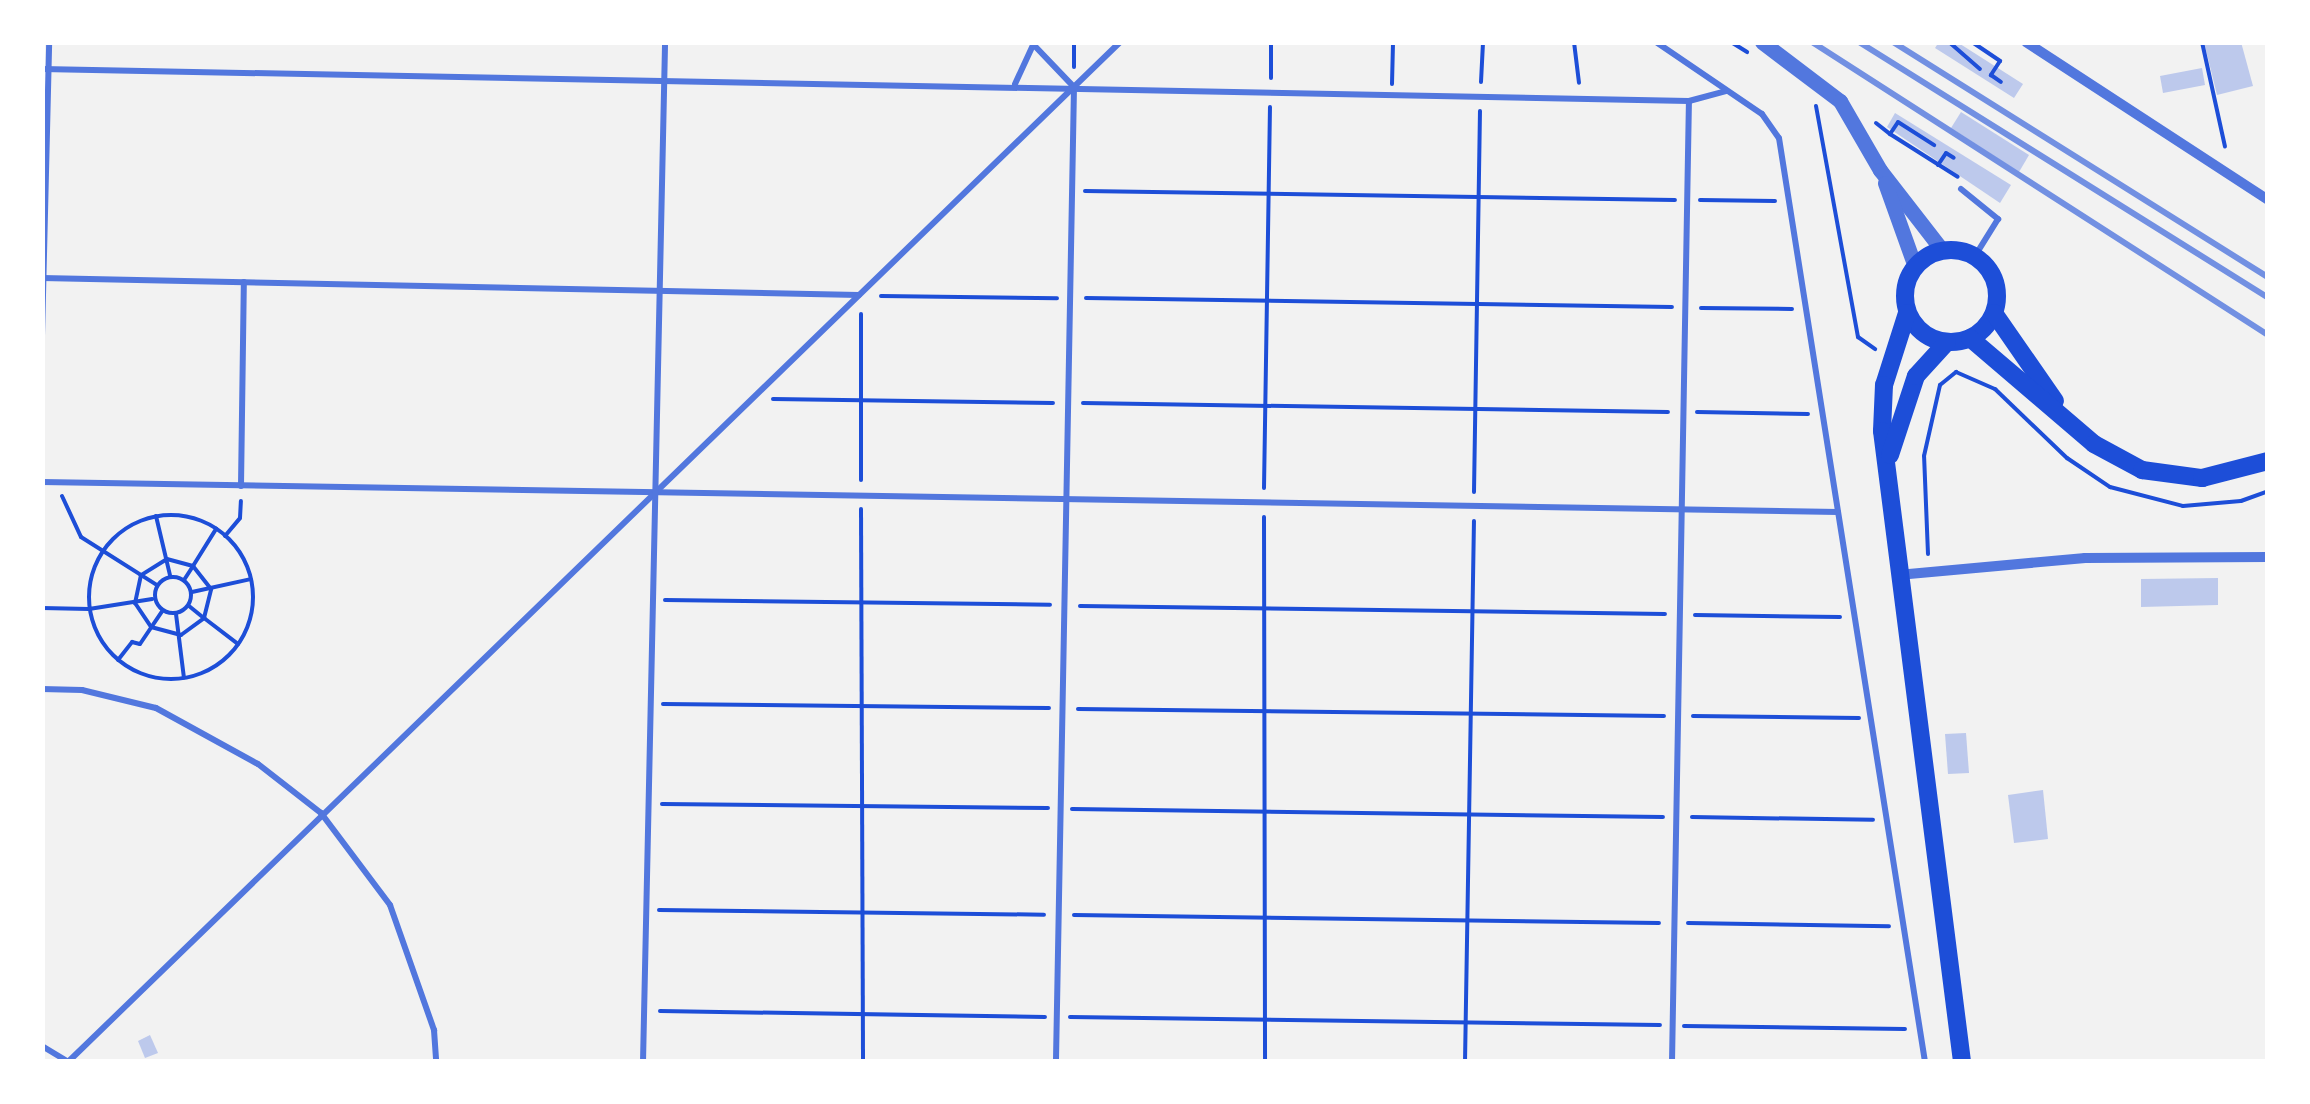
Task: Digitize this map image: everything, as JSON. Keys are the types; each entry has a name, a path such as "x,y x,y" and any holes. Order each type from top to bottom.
{"main road":[{"path":"1942,250 1975,256 1997,288 1994,313 1970,338 1947,342 1923,334 1907,313 1904,297 1914,267 1942,250"},
{"path":"1907,313 1891,360 1881,409 1897,575 1962,1062"},
{"path":"1994,313 2070,422"},
{"path":"1970,338 2117,459 2173,478 2232,474 2268,461"},
{"path":"1888,462 1916,376 1947,342"}],"street":[{"path":"1762,42 1830,90 1880,170 1942,250"},
{"path":"2026,42 2268,200"},
{"path":"1880,170 1914,267"},
{"path":"1897,575 1928,569 2120,556 2268,557"}],"lane":[{"path":"42,336 49,42"},
{"path":"643,1062 664,42"},
{"path":"42,1046 69,1061 321,812 1120,42"},
{"path":"1656,42 1762,114 1779,138 1925,1062"},
{"path":"1015,84 1032,44 1074,86 1056,1062"},
{"path":"46,68 1015,84 1688,101 1727,91"},
{"path":"1672,1062 1688,101"},
{"path":"1962,189 1998,219 1975,256"},
{"path":"43,278 860,295"},
{"path":"242,486 244,282"},
{"path":"42,482 1838,512"},
{"path":"42,689 82,690 156,708 258,764 321,812 390,905 434,1030 436,1062"}],"path":[{"path":"1265,1062 1269,812 1263,504 1271,42"},
{"path":"1392,93 1393,42"},
{"path":"1465,1062 1483,42"},
{"path":"1574,42 1581,98"},
{"path":"1949,42 1980,69"},
{"path":"1972,42 2000,60 1991,75 2001,82"},
{"path":"2202,42 2225,147"},
{"path":"1824,124 1858,337 1891,360"},
{"path":"1908,128 1934,145"},
{"path":"1890,134 1962,180 1962,189"},
{"path":"1938,165 1946,153 1954,158"},
{"path":"1070,191 1790,202"},
{"path":"863,1062 860,295 1806,309"},
{"path":"1916,376 1940,385 1924,456 1928,569"},
{"path":"753,398 1823,414"},
{"path":"56,482 81,537 157,585"},
{"path":"225,536 240,518 242,486"},
{"path":"156,516 171,576"},
{"path":"156,516 187,517 216,528 251,580 250,613 238,644 223,660 184,678 138,672 118,660 90,609 93,569 103,552 126,529 156,516"},
{"path":"184,580 216,528"},
{"path":"181,635 151,627 134,602 140,575 166,559 193,566 211,589"},
{"path":"171,576 184,580 192,592 189,606 176,614 162,611 154,598 157,585 171,576"},
{"path":"192,592 251,580"},
{"path":"181,635 204,618 211,589"},
{"path":"42,608 90,609 154,598"},
{"path":"652,600 1855,617"},
{"path":"189,606 238,644"},
{"path":"118,660 162,611"},
{"path":"176,614 184,678"},
{"path":"650,704 1868,718"},
{"path":"648,804 1888,820"},
{"path":"646,910 1904,926"},
{"path":"644,1011 1920,1029"}],"building":[{"path":"1939,42 1957,42 2023,84 2014,98 1935,48"},
{"path":"2204,42 2241,42 2253,86 2217,95"},
{"path":"2202,68 2205,85 2163,93 2160,76"},
{"path":"1961,112 2029,155 2019,172 1951,128"},
{"path":"1895,113 2011,185 2000,203 1887,127"},
{"path":"2218,578 2218,605 2141,607 2141,579"},
{"path":"1966,733 1969,773 1948,774 1945,734"},
{"path":"2043,790 2048,839 2014,843 2008,795"},
{"path":"150,1035 158,1053 145,1058 138,1041"}],"railway":[{"path":"1812,42 2268,335"},
{"path":"1859,42 2268,298"},
{"path":"1893,42 2268,277"}]}
